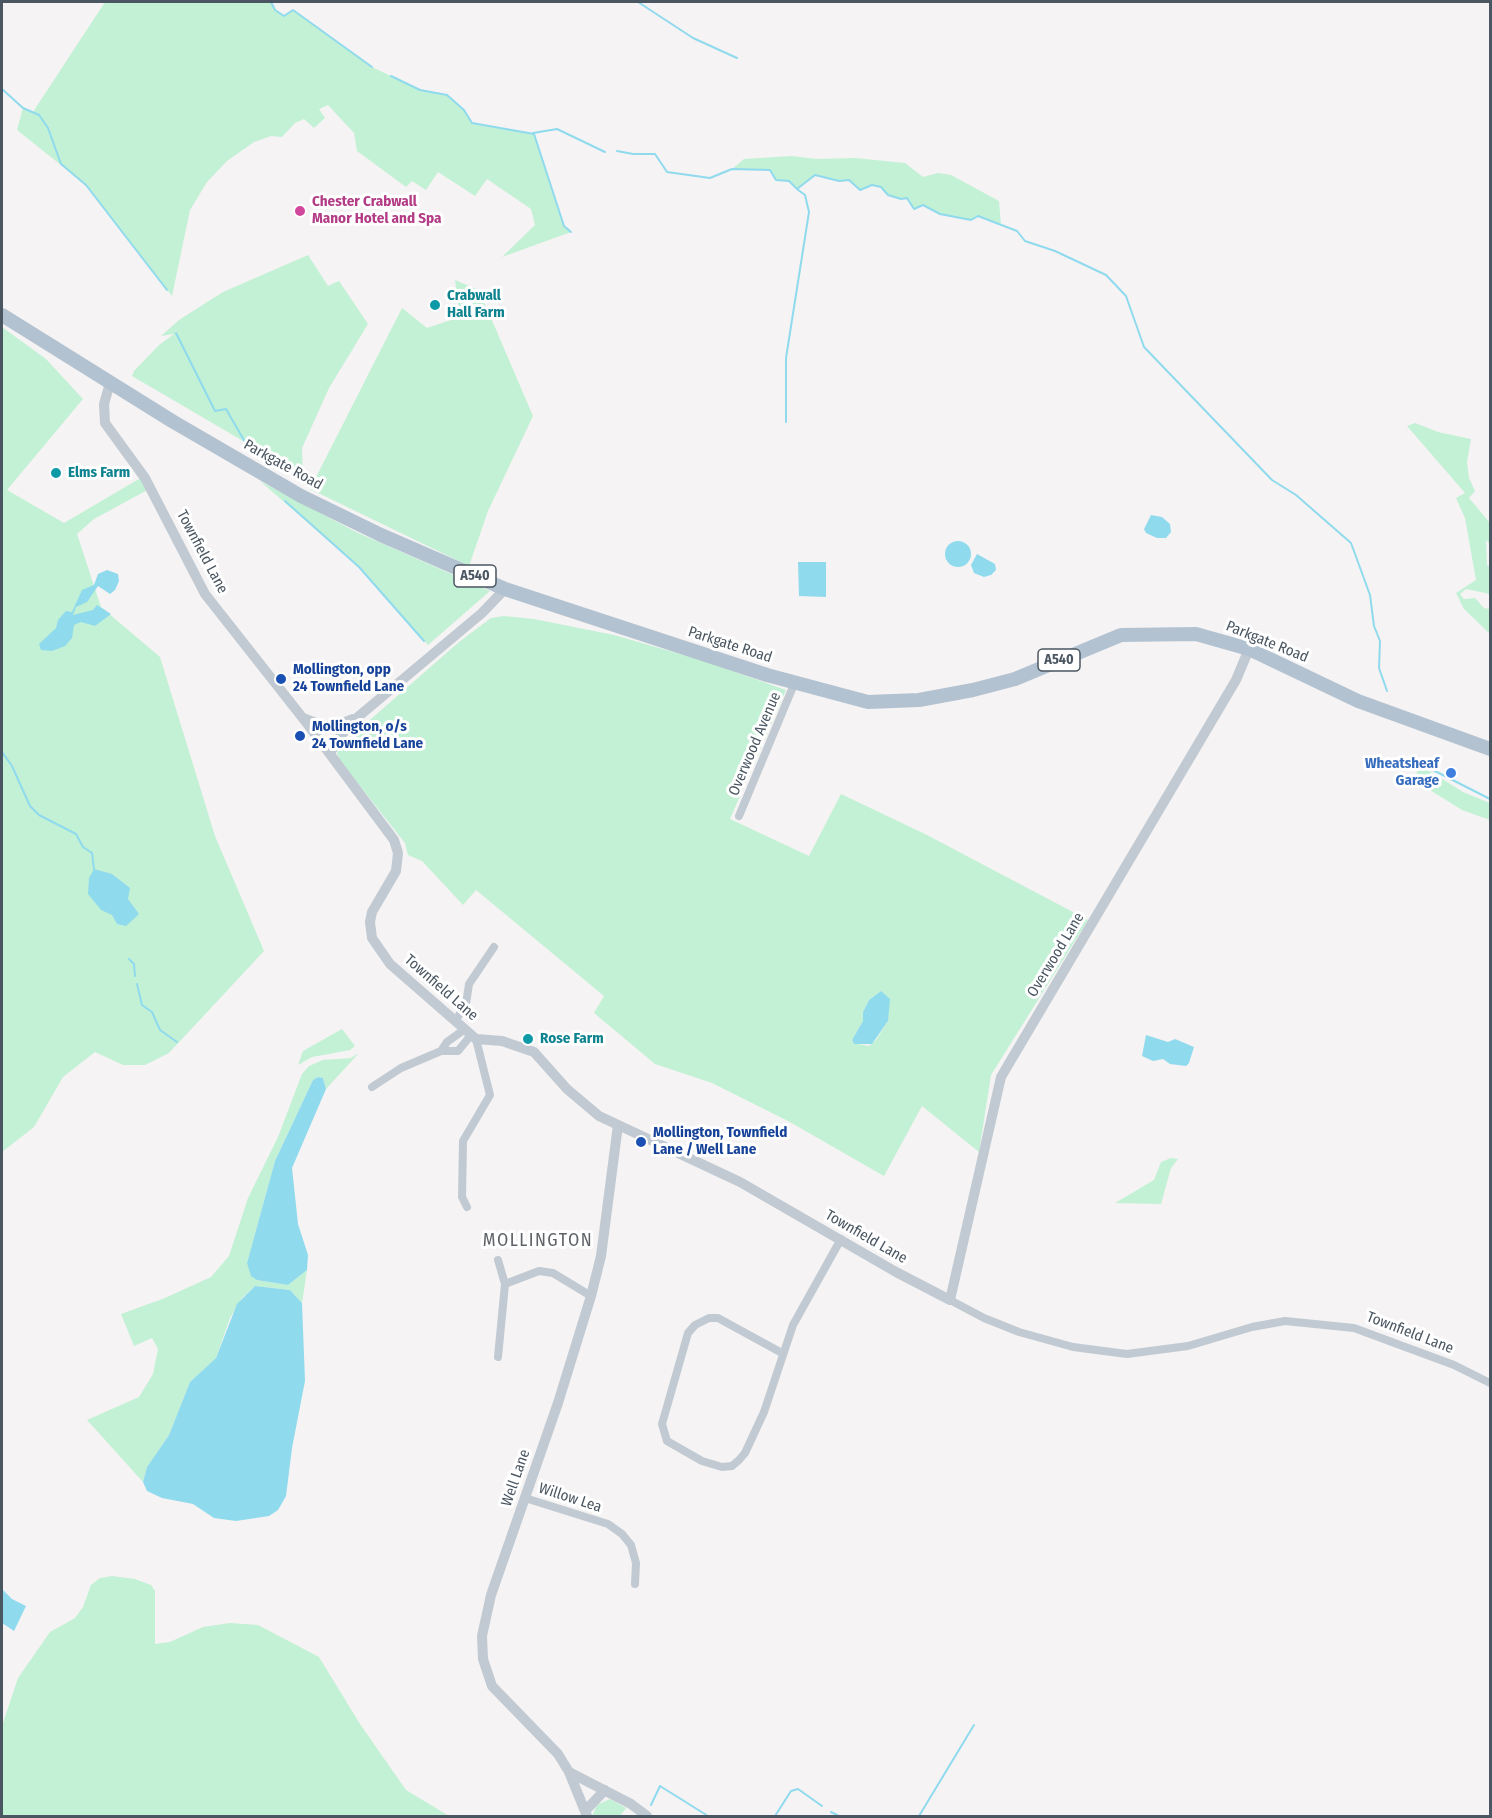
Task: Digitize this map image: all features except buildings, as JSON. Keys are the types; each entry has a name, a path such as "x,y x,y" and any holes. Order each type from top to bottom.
{"main road":[{"name":"Parkgate Road","path":"2,315 110,383 301,496 381,535 505,589 795,682 868,702 891,702 948,695 1015,679 1121,635 1196,634 1249,650 1358,701 1491,749"}],"street":[{"name":"Townfield Lane","path":"110,383 104,404 105,423 145,478 205,594 330,753 394,840 398,853 396,870 372,912 370,922 372,938 379,951 404,977 471,1034 534,1052 567,1089 599,1116 634,1130 740,1182 896,1272 984,1318 1019,1332 1073,1347 1127,1354 1188,1346 1252,1327 1285,1321 1354,1328 1454,1365 1491,1383"},
{"path":"330,753 342,734 359,716 482,613 505,589"},
{"name":"Overwood Lane","path":"950,1300 1001,1077 1236,680 1249,650"},
{"name":"Overwood Avenue","path":"739,816 795,682"},
{"path":"303,718 321,725 334,726 359,716"},
{"path":"456,1020 466,1004 469,984 494,947"},
{"path":"441,1051 458,1051 471,1034"},
{"path":"372,1087 441,1051 447,1042 471,1034"},
{"path":"467,1207 462,1197 463,1141 490,1095 471,1034"},
{"name":"Well Lane","path":"586,1814 569,1772 551,1745 492,1686 483,1659 482,1636 491,1595 591,1296 601,1256 618,1125"},
{"path":"782,1353 718,1318 709,1318 694,1324 688,1332 662,1424 667,1441 702,1461 722,1467 732,1466 739,1461 764,1412 782,1365 782,1353 808,1294 841,1239"},
{"path":"498,1260 505,1284 498,1357"},
{"path":"505,1284 539,1271 553,1273 591,1296"},
{"name":"Willow Lea","path":"525,1498 608,1524 622,1534 631,1545 636,1563 635,1584"},
{"path":"569,1772 631,1804 647,1816"},
{"path":"586,1814 605,1790"}],"green space":[{"path":"105,2 271,2 275,10 284,16 293,10 372,67 420,90 447,95 464,110 472,123 534,134 564,226 571,232 502,257 535,225 531,209 487,179 475,196 438,172 426,190 412,181 406,187 357,151 354,133 328,105 319,109 325,118 314,128 304,119 295,123 282,137 271,136 254,142 227,161 207,182 190,210 172,296 86,185 17,130 23,108 33,112"},
{"path":"791,156 817,159 855,158 905,163 923,177 938,173 951,175 999,201 1001,225 978,216 971,220 940,214 923,205 914,209 907,198 901,199 888,195 881,187 872,185 860,190 849,180 839,181 815,175 797,189 789,181 776,180 770,170 732,169 744,159"},
{"path":"308,255 328,286 339,281 368,324 329,388 302,448 303,476 132,376 159,345 174,334 161,336 179,320 223,292"},
{"path":"455,280 479,290 533,416 488,511 469,566 310,489 402,308 427,328 460,317"},
{"path":"2,327 46,359 83,399 7,490 64,523 144,476 151,488 94,519 77,534 101,607 160,657 215,836 264,951 169,1053 145,1065 123,1065 95,1052 63,1077 34,1127 2,1152"},
{"path":"1415,423 1438,432 1471,439 1467,462 1469,478 1475,491 1469,498 1490,523 1490,544 1486,540 1487,565 1490,567 1490,594 1466,589 1460,594 1464,599 1475,598 1484,608 1490,609 1490,634 1464,609 1456,593 1476,580 1465,518 1456,498 1465,493 1407,426"},
{"path":"260,481 356,532 490,591 428,645 359,567"},
{"path":"504,616 534,619 614,635 701,660 786,690 730,819 809,856 841,794 927,835 1088,920 991,1075 979,1152 922,1106 884,1176 788,1121 712,1083 655,1064 594,1013 604,996 476,890 463,905 422,861 408,855 405,843 341,762 337,754 339,747 459,642 491,618","holes":["881,991 888,1021 876,1040 869,1046 853,1043 852,1040 863,1021 863,1012 869,1000"]},
{"path":"1420,765 1463,792 1490,803 1490,820 1462,810 1414,780"},
{"path":"342,1029 355,1046 350,1050 312,1057 298,1065 303,1051"},
{"path":"359,1053 326,1089 323,1078 318,1077 313,1080 275,1161 247,1263 257,1280 288,1285 307,1270 302,1303 290,1290 255,1286 242,1298 230,1318 216,1358 190,1382 169,1435 147,1467 143,1482 87,1420 139,1397 153,1374 158,1349 152,1338 134,1346 121,1314 165,1298 211,1277 229,1256 248,1198 278,1137 302,1074 309,1066 323,1060 351,1058"},
{"path":"1171,1158 1178,1159 1171,1168 1161,1204 1115,1203 1154,1180 1161,1162"},
{"path":"112,1576 135,1579 151,1585 155,1591 155,1644 170,1642 203,1627 230,1623 258,1625 319,1657 360,1724 406,1790 449,1816 2,1816 2,1726 18,1678 50,1632 75,1618 83,1607 91,1585 100,1578"},
{"path":"610,1799 626,1808 620,1816 592,1816 597,1805"}],"water":[{"path":"1151,515 1162,517 1170,524 1171,532 1166,538 1157,538 1146,533 1144,529"},
{"path":"958,541 967,545 971,554 967,563 958,567 949,563 945,554 949,545"},
{"path":"977,554 995,564 996,570 991,575 984,577 974,573 971,565"},
{"path":"798,562 826,562 826,597 799,596"},
{"path":"107,570 118,574 119,581 115,590 110,594 98,586 87,602 76,607 73,615 93,610 97,605 111,614 95,626 81,622 74,625 72,638 65,646 52,651 41,650 39,644 56,628 58,620 66,611 72,612 82,590 94,585 98,574"},
{"path":"94,869 112,874 130,888 128,899 139,914 126,926 117,924 112,915 101,910 88,894 89,878"},
{"path":"881,991 890,999 888,1021 872,1044 854,1044 852,1040 863,1021 863,1012 869,1000"},
{"path":"1146,1035 1168,1042 1175,1039 1194,1047 1189,1063 1186,1066 1170,1064 1163,1059 1153,1061 1142,1056"},
{"path":"318,1077 323,1078 326,1089 292,1168 298,1224 308,1255 307,1270 288,1285 257,1280 251,1276 247,1263 275,1161 313,1080"},
{"path":"255,1286 290,1290 302,1303 305,1381 292,1448 286,1496 278,1510 269,1516 236,1521 214,1518 193,1504 162,1498 147,1491 143,1482 147,1467 169,1435 190,1382 216,1358 237,1304"},
{"path":"2,1589 12,1599 26,1606 14,1631 2,1623"}],"waterway":[{"path":"271,2 275,10 284,16 293,10 372,67"},
{"path":"638,2 693,38 737,58"},
{"path":"391,76 420,90 447,95 464,110 472,123 534,134 564,226 571,232"},
{"path":"2,89 23,108 39,115 48,128 61,164 86,185 167,290"},
{"path":"533,133 557,129 605,152"},
{"path":"617,151 655,154 667,172 710,178 732,169 770,170 776,180 789,181 797,189 815,175 839,181 849,180 860,190 872,185 881,187 888,195 901,199 907,198 914,209 923,205 940,214 971,220 978,216 1017,231 1025,241 1055,251 1106,275 1126,296 1144,347 1272,480 1296,495 1351,543 1370,595 1374,626 1380,641 1379,668 1387,691"},
{"path":"786,422 786,358 809,212 805,195 797,189"},
{"path":"176,333 215,411 226,409 245,442"},
{"path":"285,501 359,567 424,641"},
{"path":"2,752 12,766 30,806 39,815 76,834 83,847 92,853 94,869"},
{"path":"1429,768 1490,799"},
{"path":"129,959 134,964 135,976"},
{"path":"137,984 142,1005 152,1012 160,1030 177,1042"},
{"path":"919,1816 974,1725"},
{"path":"651,1805 660,1786 708,1816"},
{"path":"775,1816 791,1791 798,1789 822,1806"},
{"path":"831,1812 839,1816"}],"place":[{"name":"Chester Crabwall Manor Hotel and Spa","path":"300,211"},
{"name":"Crabwall Hall Farm","path":"435,305"},
{"name":"Elms Farm","path":"56,473"},
{"name":"Mollington, opp 24 Townfield Lane","path":"281,679"},
{"name":"Mollington, o/s 24 Townfield Lane","path":"300,736"},
{"name":"Wheatsheaf Garage","path":"1451,773"},
{"name":"Rose Farm","path":"528,1039"},
{"name":"Mollington, Townfield Lane / Well Lane","path":"641,1142"}],"district":[{"name":"MOLLINGTON","path":"538,1241"}]}
